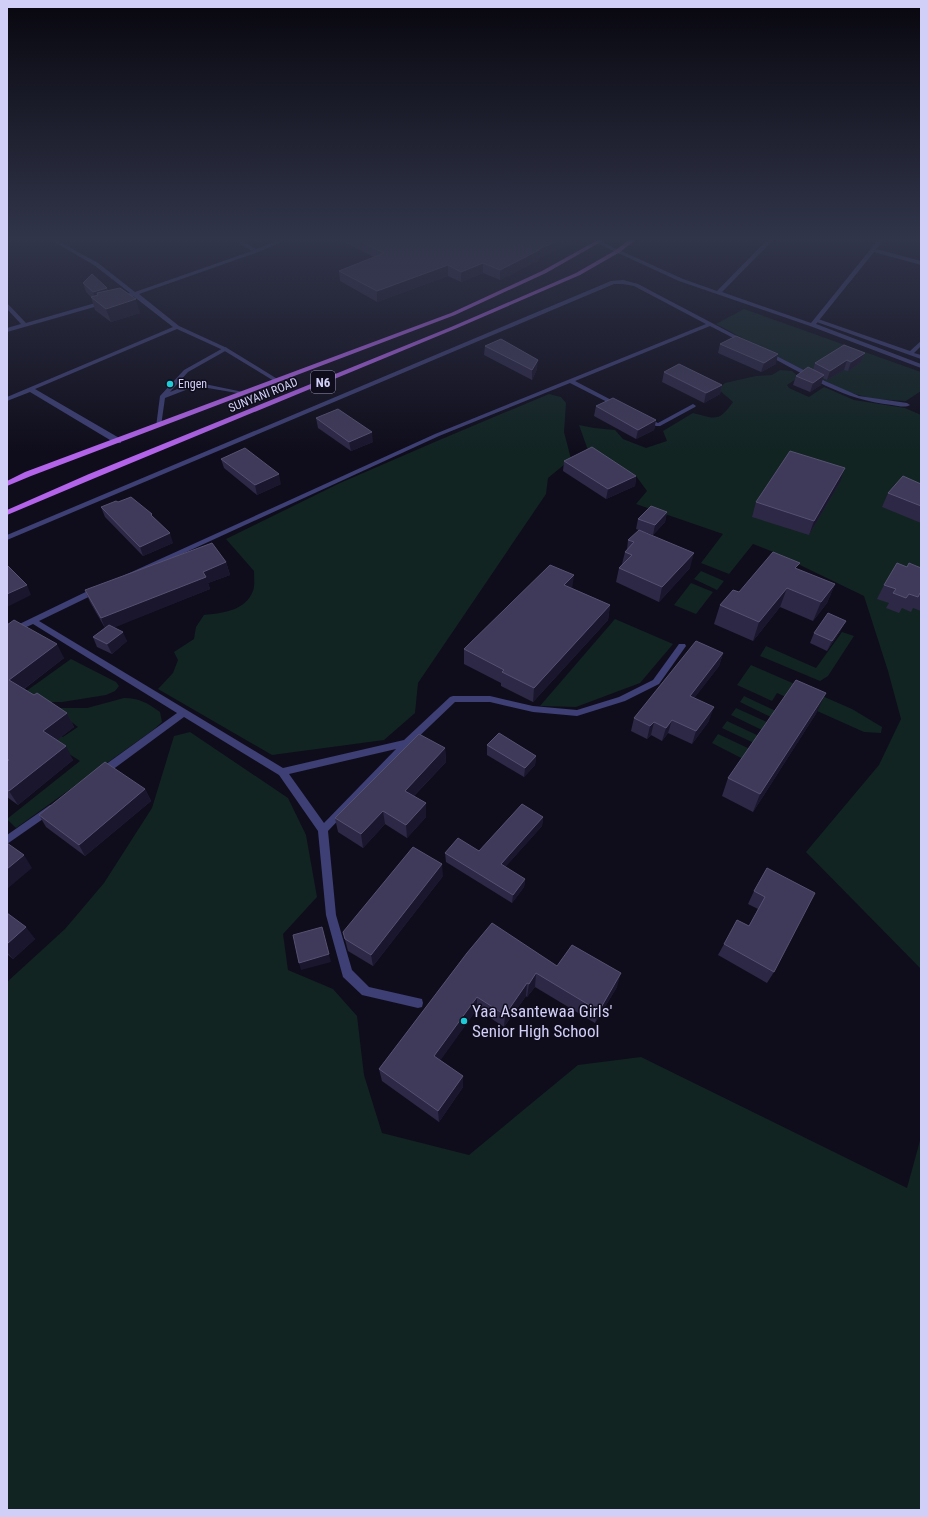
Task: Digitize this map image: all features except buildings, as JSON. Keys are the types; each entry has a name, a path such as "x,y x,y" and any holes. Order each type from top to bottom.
{"main road":[{"name":"SUNYANI ROAD","path":"7,484 28,474 460,311"},
{"name":"SUNYANI ROAD","path":"7,512 493,311"}],"street":[{"path":"12,311 25,325"},
{"path":"7,330 75,311"},
{"path":"155,311 177,328 225,349 276,380"},
{"path":"775,311 814,323 921,366"},
{"path":"814,323 824,311"},
{"path":"7,399 177,328"},
{"path":"30,389 118,441"}],"lane":[{"path":"7,538 545,311"},
{"path":"685,311 751,345"},
{"path":"814,323 921,357"},
{"path":"124,577 437,435 710,324"},
{"path":"911,353 921,343"},
{"path":"158,426 162,397 186,371 225,349"},
{"path":"758,349 827,384 858,397 886,403 907,405"},
{"path":"570,381 629,411"},
{"path":"162,397 196,384 241,393"},
{"path":"636,414 658,425 693,406"},
{"path":"7,632 104,586"},
{"path":"32,620 282,772 323,830 331,915 347,973 366,991 418,1003"},
{"path":"323,830 407,743 453,699 490,699 533,709 577,713 622,699 656,682 682,646"},
{"path":"96,776 184,713"},
{"path":"282,772 407,743"},
{"path":"7,840 58,803"}],"green space":[{"path":"741,311 749,311 921,372 921,391 906,401 873,399 848,392 716,324"},
{"path":"780,370 792,371 799,377 787,385 789,388 809,397 824,387 854,400 905,408 921,415 921,969 806,852 879,765 901,719 888,671 864,596 771,551 753,544 729,574 701,563 723,534 636,504 647,491 636,476 610,459 589,453 579,425 615,430 623,439 646,448 667,441 663,431 693,413 707,417 716,417 724,413 733,402 718,389 725,383 756,376 772,375"},
{"path":"549,394 561,397 566,403 564,432 571,459 548,478 546,494 418,683 415,713 384,740 272,755 158,689 173,673 178,660 174,652 194,639 196,627 204,615 233,610 245,603 253,591 254,571 226,539 340,483"},
{"path":"701,571 724,581 717,590 694,579"},
{"path":"691,583 713,592 696,614 674,605"},
{"path":"615,619 673,644 640,683 576,707 540,706"},
{"path":"842,632 854,636 828,676 820,681 760,656 766,646 816,668"},
{"path":"71,659 116,682 119,686 115,691 106,695 62,702 41,702 25,692"},
{"path":"751,665 852,709 882,727 881,733 864,732 777,693 772,701 737,685"},
{"path":"744,696 778,712 773,718 740,702"},
{"path":"124,698 139,700 151,706 160,712 162,722 16,828 7,819 80,761 54,744 58,734 63,737 78,727 54,708 87,708"},
{"path":"736,708 769,723 764,731 731,715"},
{"path":"727,721 761,737 756,744 722,728"},
{"path":"190,732 288,798 306,835 317,897 283,934 288,970 333,989 357,1016 364,1075 382,1133 469,1155 578,1065 641,1057 907,1188 921,1137 921,1510 7,1510 7,982 65,929 104,883 152,808 174,736"},
{"path":"718,734 752,750 745,760 712,743"}],"place":[{"name":"Engen","path":"170,384"},
{"name":"Yaa Asantewaa Girls' Senior High School","path":"464,1021"}]}
